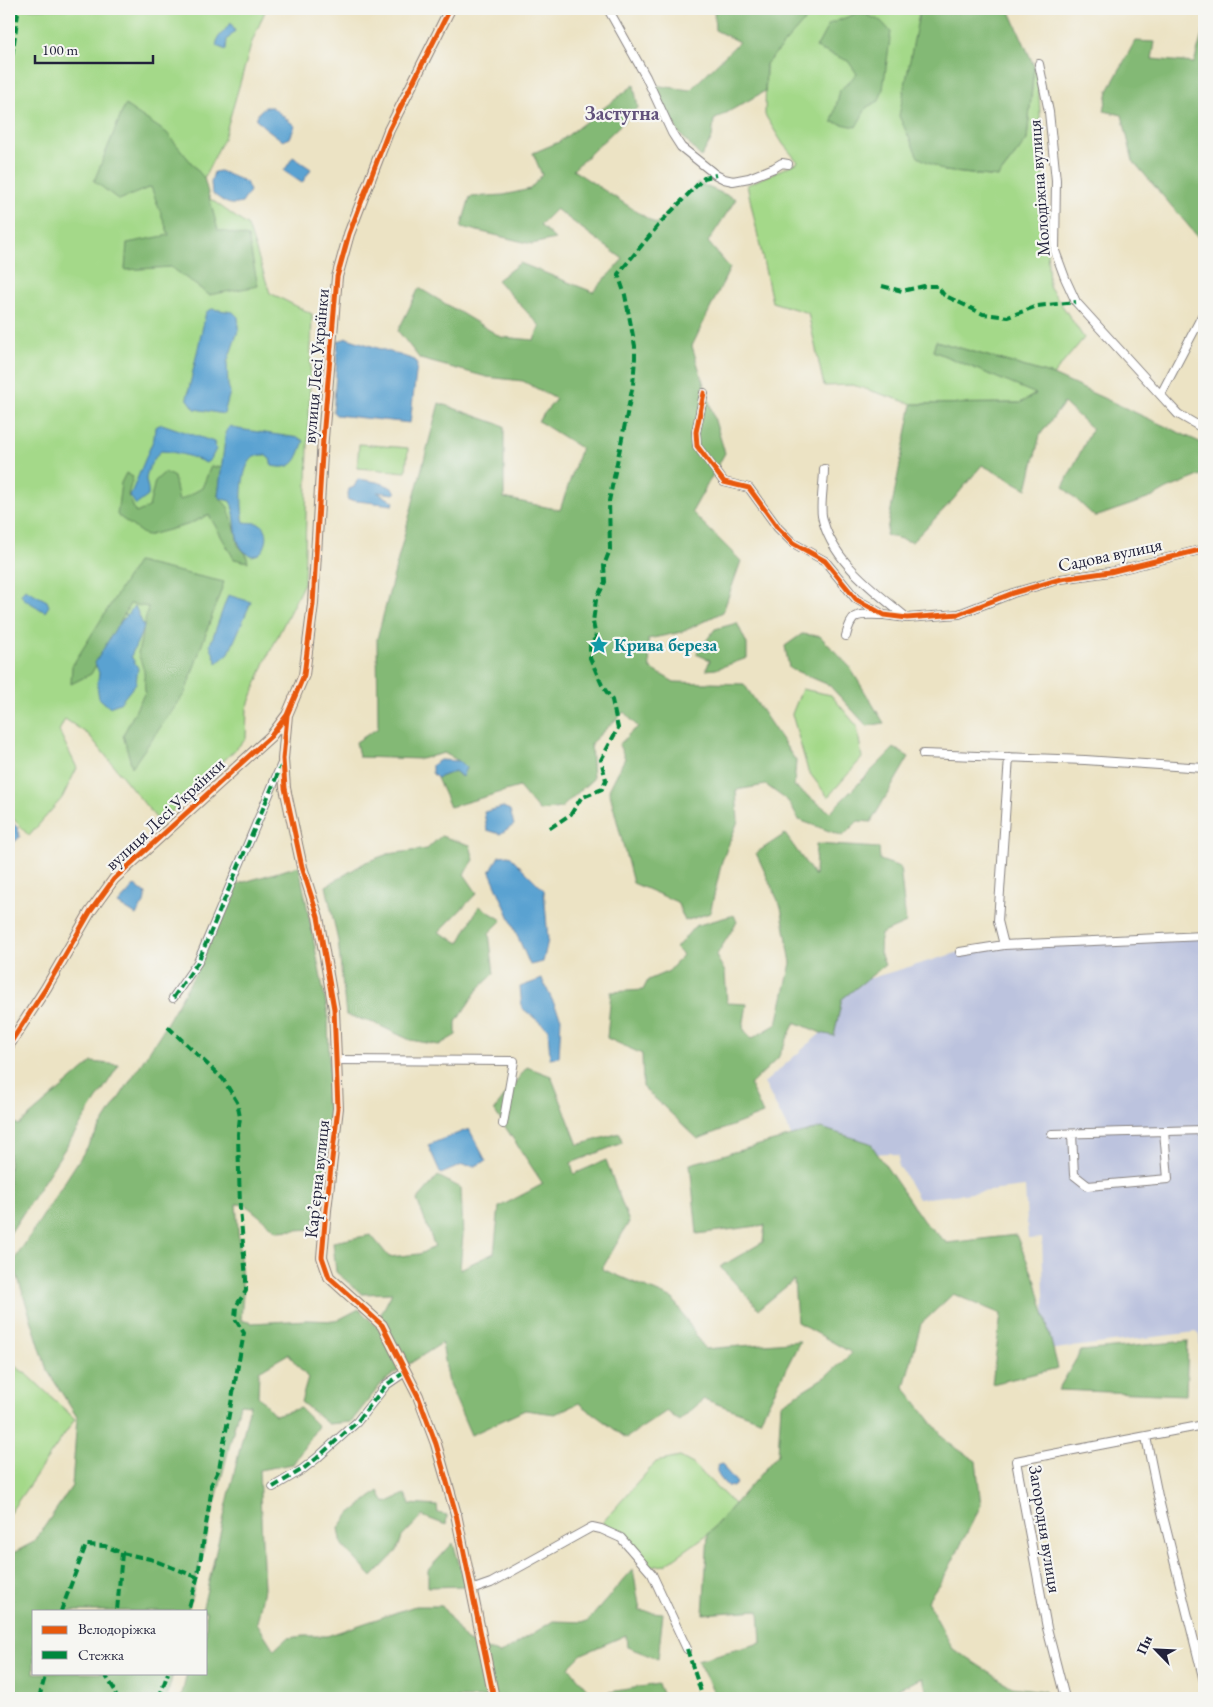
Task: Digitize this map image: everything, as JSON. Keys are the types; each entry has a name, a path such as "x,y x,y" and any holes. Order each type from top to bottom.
{"street":[{"name":"вулиця Лесі Українки","path":"9,1045 46,988 90,912 114,879 266,740 287,715 304,675 313,604 323,438 337,277 349,234 390,130 450,9"},
{"path":"608,9 646,77 672,133 681,147 716,175 733,181 749,178 782,163 788,164"},
{"name":"Молодіжна вулиця","path":"1039,64 1049,112 1055,170 1056,251 1065,278 1076,302 1178,414 1204,429"},
{"path":"1161,394 1204,312"},
{"path":"704,393 696,432 697,446 724,482 748,488 778,528 793,542 825,561 856,599 884,615"},
{"path":"824,470 822,514 828,536 848,566 907,618"},
{"name":"Садова вулиця","path":"884,615 907,618 959,614 1013,593 1061,579 1110,572 1204,549"},
{"path":"846,636 848,626 858,615 884,615"},
{"name":"вулиця Лесі Українки","path":"287,715 284,755 285,788 300,859"},
{"path":"173,998 198,962 284,755 277,743 266,740"},
{"path":"923,754 1084,760 1204,768"},
{"path":"1004,945 998,921 1009,757"},
{"name":"Карʼєрна вулиця","path":"300,859 318,917 334,1010 338,1108 322,1257 329,1277 382,1325 418,1396 436,1444 456,1514 494,1698"},
{"path":"960,952 1004,945 1204,936"},
{"path":"336,1060 514,1061 503,1124"},
{"path":"1052,1134 1204,1130"},
{"path":"1072,1134 1074,1175 1088,1186 1168,1180 1164,1131"},
{"path":"273,1487 317,1458 357,1422 386,1385 405,1372"},
{"name":"Загородня вулиця","path":"1065,1698 1047,1628 1016,1461 1204,1425"},
{"path":"1146,1437 1158,1496 1204,1682"},
{"path":"471,1590 491,1583 592,1526 621,1538 652,1574 687,1649"}],"shaded area":[{"path":"1204,936 1204,1380 1202,1380 1199,1334 1196,1332 1046,1350 1042,1238 1028,1239 1025,1187 918,1199 902,1170 898,1167 899,1156 889,1153 803,1158 764,1083 821,1033 833,1001 835,987 960,952 1004,945"}],"green space":[{"path":"9,9 266,9 252,42 224,138 198,190 248,226 270,293 312,314 304,583 265,662 247,708 246,739 160,823 89,735 65,719 59,731 77,768 62,798 29,836 9,814"},
{"path":"714,9 811,9 810,15 766,64 765,91 714,120 712,138 701,157 679,133 653,85 690,90 739,42 715,30"},
{"path":"811,9 920,9 944,171 998,177 1027,140 1034,66 1038,75 1049,286 1084,338 1053,375 936,341 933,351 1037,393 1020,403 912,404 853,385 824,386 808,313 772,302 747,185 798,162 783,144 765,115 766,64 809,15"},
{"path":"920,9 1009,9 1034,66 1027,140 998,177 945,171 918,157 899,116"},
{"path":"860,12 881,21 891,32 883,89 879,101 867,107 856,127 832,122 840,90 857,74 848,61 816,48 829,24"},
{"path":"1204,28 1204,244 1133,161 1122,115 1104,111 1108,91 1135,41 1155,42 1152,59 1194,63"},
{"path":"634,85 638,108 573,170 656,224 698,183 736,199 708,242 730,268 692,346 725,453 692,512 741,561 723,612 682,632 648,639 650,668 674,682 744,684 796,761 794,786 830,812 894,748 909,757 871,822 858,821 843,836 799,820 788,801 766,785 736,790 738,821 722,861 710,913 685,921 677,902 633,883 609,790 625,758 619,745 638,727 624,712 591,743 593,779 561,808 539,811 519,787 450,807 437,778 455,771 461,777 466,768 459,761 444,753 421,759 359,757 356,742 378,728 377,639 439,403 504,426 504,498 560,510 581,448 538,421 556,399 523,381 487,377 420,359 398,331 419,288 501,337 534,340 540,326 497,280 520,263 593,292 623,259 556,209 540,225 555,239 532,244 461,227 470,197 504,195 530,189 542,175 533,153 559,142"},
{"path":"125,105 167,133 204,178 218,230 248,237 258,286 209,295 171,267 125,270 127,243 169,235 151,187 119,200 94,181"},
{"path":"936,341 1053,375 1204,444 1204,474 1167,489 1153,497 1095,517 1063,487 1092,429 1064,403 1040,435 1027,489 982,465 952,501 912,542 886,535 912,404 1020,403 1036,394 933,351"},
{"path":"359,444 408,448 406,472 357,468"},
{"path":"211,466 222,468 218,496 228,507 238,545 246,554 248,562 234,559 209,515 187,525 146,536 117,515 121,483 126,473 133,477 128,495 136,513 149,507 155,481 165,472 174,477 179,501 202,488"},
{"path":"137,562 224,582 185,693 132,767 123,735 145,692 144,671 138,653 148,607 130,604 91,674 71,684 72,666"},
{"path":"737,623 747,644 747,658 716,669 706,670 710,660 696,654 715,629"},
{"path":"802,634 820,636 849,666 884,723 867,726 829,685 789,668 785,646"},
{"path":"802,689 831,695 857,726 862,758 828,797 808,771 792,714"},
{"path":"785,834 815,876 816,844 879,848 880,860 900,867 906,923 881,934 880,953 885,965 842,999 834,1036 821,1033 795,1022 778,1058 750,1085 763,1114 698,1139 643,1087 642,1054 607,1038 611,992 643,990 648,980 669,971 683,955 676,948 695,926 734,915 737,922 716,956 725,972 727,1003 747,1004 743,1028 751,1039 777,1024 791,963 781,907 756,853"},
{"path":"441,836 470,845 474,860 464,874 477,893 439,932 459,943 479,906 502,920 489,933 494,974 478,989 456,1022 456,1035 439,1045 410,1040 374,1023 346,1015 338,941 326,886 366,862 388,854 427,849"},
{"path":"299,866 328,1014 331,1136 313,1229 277,1231 246,1205 236,1204 243,1294 241,1320 252,1323 307,1320 336,1321 359,1309 380,1330 399,1370 382,1383 351,1422 328,1424 301,1402 308,1378 288,1354 259,1371 258,1396 275,1415 300,1408 318,1426 293,1464 259,1470 264,1589 257,1623 274,1650 287,1638 327,1636 415,1606 442,1606 466,1641 500,1654 553,1621 587,1622 633,1569 640,1611 663,1613 658,1659 627,1647 626,1635 582,1654 569,1667 592,1695 658,1684 664,1698 181,1698 187,1674 208,1674 208,1610 202,1610 250,1405 240,1404 188,1610 32,1610 32,1674 173,1674 167,1698 9,1698 9,1555 34,1542 72,1486 77,1417 47,1370 13,1262 161,1033 198,969 234,885"},
{"path":"92,1062 119,1065 9,1235 9,1120 19,1125"},
{"path":"527,1067 551,1076 578,1145 620,1133 622,1143 571,1163 574,1174 606,1160 629,1222 602,1269 673,1299 705,1349 800,1341 760,1420 704,1399 679,1421 667,1411 626,1438 579,1403 555,1414 525,1410 471,1435 449,1384 442,1343 406,1366 380,1316 392,1293 362,1294 336,1272 333,1242 371,1235 389,1257 419,1254 435,1247 417,1200 438,1176 461,1188 463,1235 460,1269 494,1253 499,1207 543,1184 494,1110"},
{"path":"821,1128 870,1143 924,1222 947,1243 1016,1235 1036,1282 1058,1368 992,1384 1001,1314 953,1294 921,1324 904,1387 947,1442 976,1461 981,1505 946,1574 927,1601 953,1649 1012,1687 1045,1691 1046,1698 928,1698 923,1678 877,1698 717,1698 697,1660 761,1643 759,1610 703,1614 708,1534 778,1454 781,1404 828,1375 852,1353 797,1322 794,1280 759,1309 720,1267 763,1242 765,1225 697,1234 690,1164"},
{"path":"1188,1341 1186,1395 1058,1390 1081,1351"},
{"path":"9,1362 29,1376 75,1419 9,1514"},
{"path":"680,1457 693,1464 734,1504 708,1534 665,1565 649,1567 626,1535 602,1523 656,1462"},
{"path":"379,1491 385,1503 405,1494 410,1504 437,1506 438,1513 447,1515 446,1525 422,1516 402,1537 397,1551 372,1577 342,1545 339,1528 348,1515"},
{"path":"453,1543 466,1586 428,1587 428,1570"}],"water":[{"path":"231,23 235,31 227,40 226,50 216,46 218,38"},
{"path":"265,107 272,107 295,126 290,138 283,141 256,119 259,112"},
{"path":"293,157 311,169 302,183 284,171"},
{"path":"220,171 246,182 250,191 242,203 229,204 212,193 211,182 214,172"},
{"path":"212,309 233,312 238,317 239,328 227,363 230,392 224,414 195,409 187,398 206,312"},
{"path":"347,338 415,360 417,365 410,423 336,415 333,412 338,341"},
{"path":"162,424 214,442 216,449 211,459 206,463 173,452 161,451 147,472 148,496 136,505 130,496 154,438 155,427"},
{"path":"230,426 238,429 299,438 304,441 297,458 286,467 272,466 270,459 265,455 256,456 249,462 244,477 242,495 244,522 260,524 267,534 263,550 252,556 240,546 230,501 218,496 226,431"},
{"path":"358,479 378,483 393,489 396,492 394,494 377,492 394,502 393,505 348,500 349,489 354,487"},
{"path":"25,589 47,601 49,606 45,612 24,599 21,594"},
{"path":"228,595 251,602 229,653 217,663 210,645"},
{"path":"135,606 144,627 131,656 138,668 136,683 120,703 109,707 99,698 97,686 99,673 95,663 117,626"},
{"path":"440,760 459,761 466,768 462,777 455,771 437,778 432,773 432,765"},
{"path":"503,807 510,810 514,825 500,834 487,830 484,812"},
{"path":"9,819 17,827 20,837 13,843 9,843"},
{"path":"509,855 544,890 548,940 543,962 530,965 490,872 499,856"},
{"path":"135,885 146,894 144,903 136,915 118,904"},
{"path":"542,979 561,1018 559,1057 550,1058 548,1029 522,1008 520,987"},
{"path":"469,1129 486,1161 475,1166 462,1165 441,1174 428,1145"},
{"path":"723,1463 725,1469 737,1483 733,1487 727,1486 717,1473 717,1467"}],"marked path":[{"path":"9,67 11,65 18,13 21,9"},
{"path":"550,828 571,814 581,798 602,789 606,780 601,760 618,728 612,700 602,685 590,658 590,644 596,638 593,622 596,600 605,582 604,565 610,550 609,501 633,385 635,358 635,346 625,295 618,274 662,221 704,178 716,175"},
{"path":"882,286 902,291 924,286 937,286 944,295 983,314 1008,317 1037,306 1076,302"},
{"path":"173,998 198,962 281,766"},
{"path":"168,1027 223,1079 237,1102 240,1117 238,1134 240,1208 246,1279 246,1291 236,1306 235,1319 244,1333 219,1469 211,1485 198,1575 188,1610"},
{"path":"273,1487 317,1458 357,1422 386,1385 405,1372"},
{"path":"61,1610 86,1545 105,1546 122,1553 117,1610"},
{"path":"122,1553 150,1559 197,1577"},
{"path":"687,1649 703,1698"},
{"path":"39,1698 46,1674"},
{"path":"105,1674 116,1692 115,1698"},
{"path":"159,1698 168,1674"}],"cycle path":[{"path":"9,1045 46,988 90,912 114,879 271,736 287,715 304,675 313,604 323,438 337,277 349,234 389,130 450,9"},
{"path":"704,393 696,432 697,446 724,482 749,488 778,528 793,543 825,561 856,599 884,615 907,618 959,614 1013,593 1061,579 1110,572 1204,549"},
{"path":"287,716 283,759 285,788 302,867 318,917 334,1009 338,1108 322,1257 329,1277 382,1325 418,1396 436,1444 456,1514 494,1698"}],"place":[{"name":"Крива береза","path":"599,645"}],"district":[{"name":"Застугна","path":"622,113"}]}
